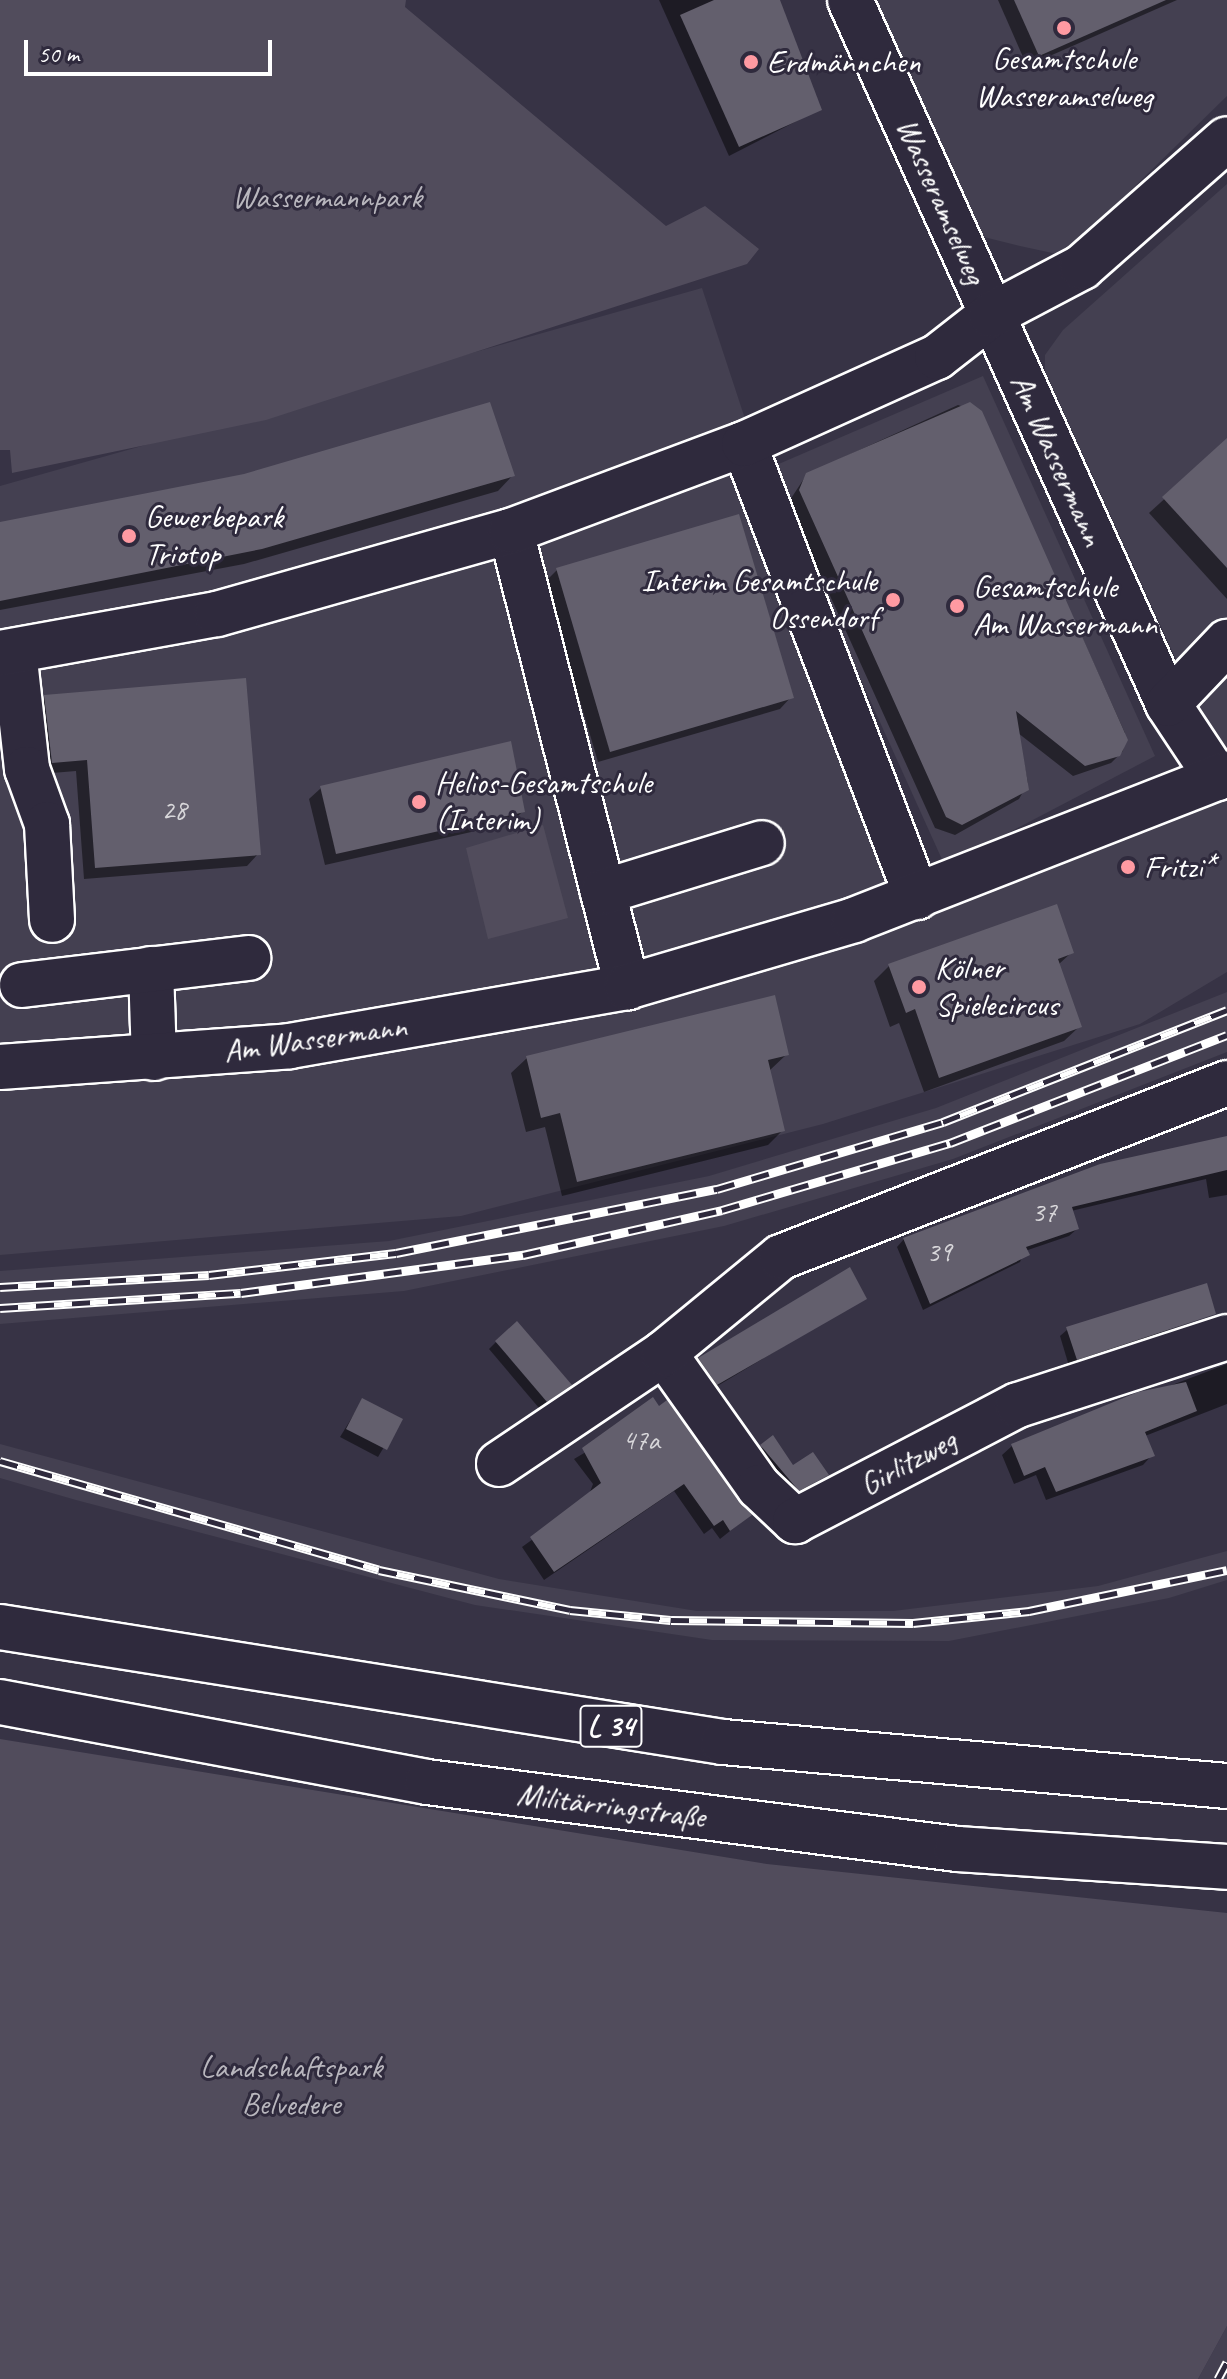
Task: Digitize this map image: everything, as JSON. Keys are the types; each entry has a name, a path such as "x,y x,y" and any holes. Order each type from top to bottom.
{"main road":[{"name":"Wasseramselweg","path":"850,0 991,315"},
{"path":"52,920 47,824 27,769 7,652 217,614 511,531 744,444 937,357 991,315 1082,267 1227,139"},
{"name":"Am Wassermann","path":"0,1067 290,1046 627,987 917,897 1222,776 1168,704 991,315"},
{"path":"744,444 917,897"},
{"path":"511,531 627,987"},
{"path":"1168,704 1227,642"},
{"path":"603,892 762,843"},
{"path":"22,985 248,958"},
{"path":"151,969 154,1058"},
{"path":"499,1464 664,1353 781,1257 1227,1083"},
{"name":"Girlitzweg","path":"664,1353 759,1487 795,1521 810,1520 1018,1405 1227,1337"},
{"name":"L 34","path":"0,1627 723,1742 1227,1786"},
{"name":"Militärringstraße","path":"0,1702 427,1782 957,1849 1227,1867"},
{"path":"957,1849 1227,1894"}],"shaded area":[{"path":"865,0 1227,0 1227,96 1081,239 1057,254 984,237 963,213"},
{"path":"1227,184 1227,772 1045,371 1045,355 1063,330"},
{"name":"Gewerbepark Triotop","path":"702,288 908,914 1071,860 1227,794 1227,972 1140,1024 823,1124 461,1216 0,1255 0,486"},
{"name":"Gesamtschule Am Wassermann","path":"983,376 1155,756 945,866 771,481 774,466"},
{"path":"1227,992 1227,1052 953,1159 724,1226 404,1291 0,1324 0,1271 389,1241 709,1176 936,1108"},
{"path":"0,1444 499,1579 697,1611 893,1611 1098,1586 1227,1551 1227,1580 1169,1598 949,1641 712,1640 475,1605 76,1500 0,1478"},
{"path":"1227,2326 1227,2379 1198,2379"}],"green space":[{"name":"Wassermannpark","path":"0,0 406,0 405,7 666,226 705,206 759,249 747,264 266,420 12,473 10,450 0,450"},
{"path":"543,825 568,918 488,939 466,848"},
{"name":"Landschaftspark Belvedere","path":"0,1739 767,1864 1227,1913 1227,2326 1198,2379 0,2379"}],"building":[{"name":"Erdmännchen","path":"714,0 780,0 822,110 739,147 680,15"},
{"name":"Gesamtschule Wasseramselweg","path":"1014,0 1166,0 1039,56"},
{"path":"490,402 515,476 262,549 0,601 0,522 244,474"},
{"name":"Gesamtschule Am Wassermann","path":"970,402 982,411 1128,740 1120,756 1085,766 1016,711 1029,790 962,825 946,817 799,490 806,473"},
{"path":"1227,438 1227,568 1162,497"},
{"path":"739,514 794,698 610,752 556,568"},
{"path":"246,678 261,855 95,868 87,760 52,763 44,695"},
{"path":"511,741 525,812 336,854 320,786"},
{"path":"1057,904 1074,953 1058,959 1082,1027 939,1078 915,1009 906,1013 888,964"},
{"path":"775,995 789,1055 768,1060 785,1131 577,1182 560,1113 541,1118 526,1056"},
{"path":"1227,1136 1227,1170 1072,1207 1079,1229 1026,1247 1030,1255 930,1304 903,1238 1100,1164"},
{"path":"850,1267 867,1299 717,1385 698,1358"},
{"path":"1207,1283 1216,1314 1077,1360 1066,1327"},
{"path":"517,1321 572,1385 547,1402 495,1341"},
{"path":"1186,1382 1197,1411 1145,1432 1155,1456 1056,1492 1045,1467 1024,1476 1011,1444 1138,1392"},
{"path":"653,1397 659,1406 667,1400 752,1515 730,1531 723,1520 714,1526 684,1484 554,1572 530,1537 601,1483 582,1448"},
{"path":"362,1398 403,1419 387,1450 346,1429"},
{"path":"773,1435 793,1465 813,1452 829,1475 799,1491 760,1445"}],"railway":[{"path":"0,1287 209,1275 396,1253 717,1189 943,1122 1227,1010"},
{"path":"0,1308 241,1293 523,1255 722,1210 950,1143 1227,1035"},
{"path":"0,1461 379,1570 570,1610 671,1620 913,1623 1029,1611 1227,1570"},
{"path":"1218,2379 1227,2362"}],"place":[{"name":"Gesamtschule Wasseramselweg","path":"1064,28"},
{"name":"Erdmännchen","path":"751,62"},
{"name":"Gewerbepark Triotop","path":"129,536"},
{"name":"Interim Gesamtschule Ossendorf","path":"893,600"},
{"name":"Gesamtschule Am Wassermann","path":"957,606"},
{"name":"Helios-Gesamtschule (Interim)","path":"419,802"},
{"name":"Fritzi*","path":"1128,867"},
{"name":"Kölner Spielecircus","path":"919,987"}]}
